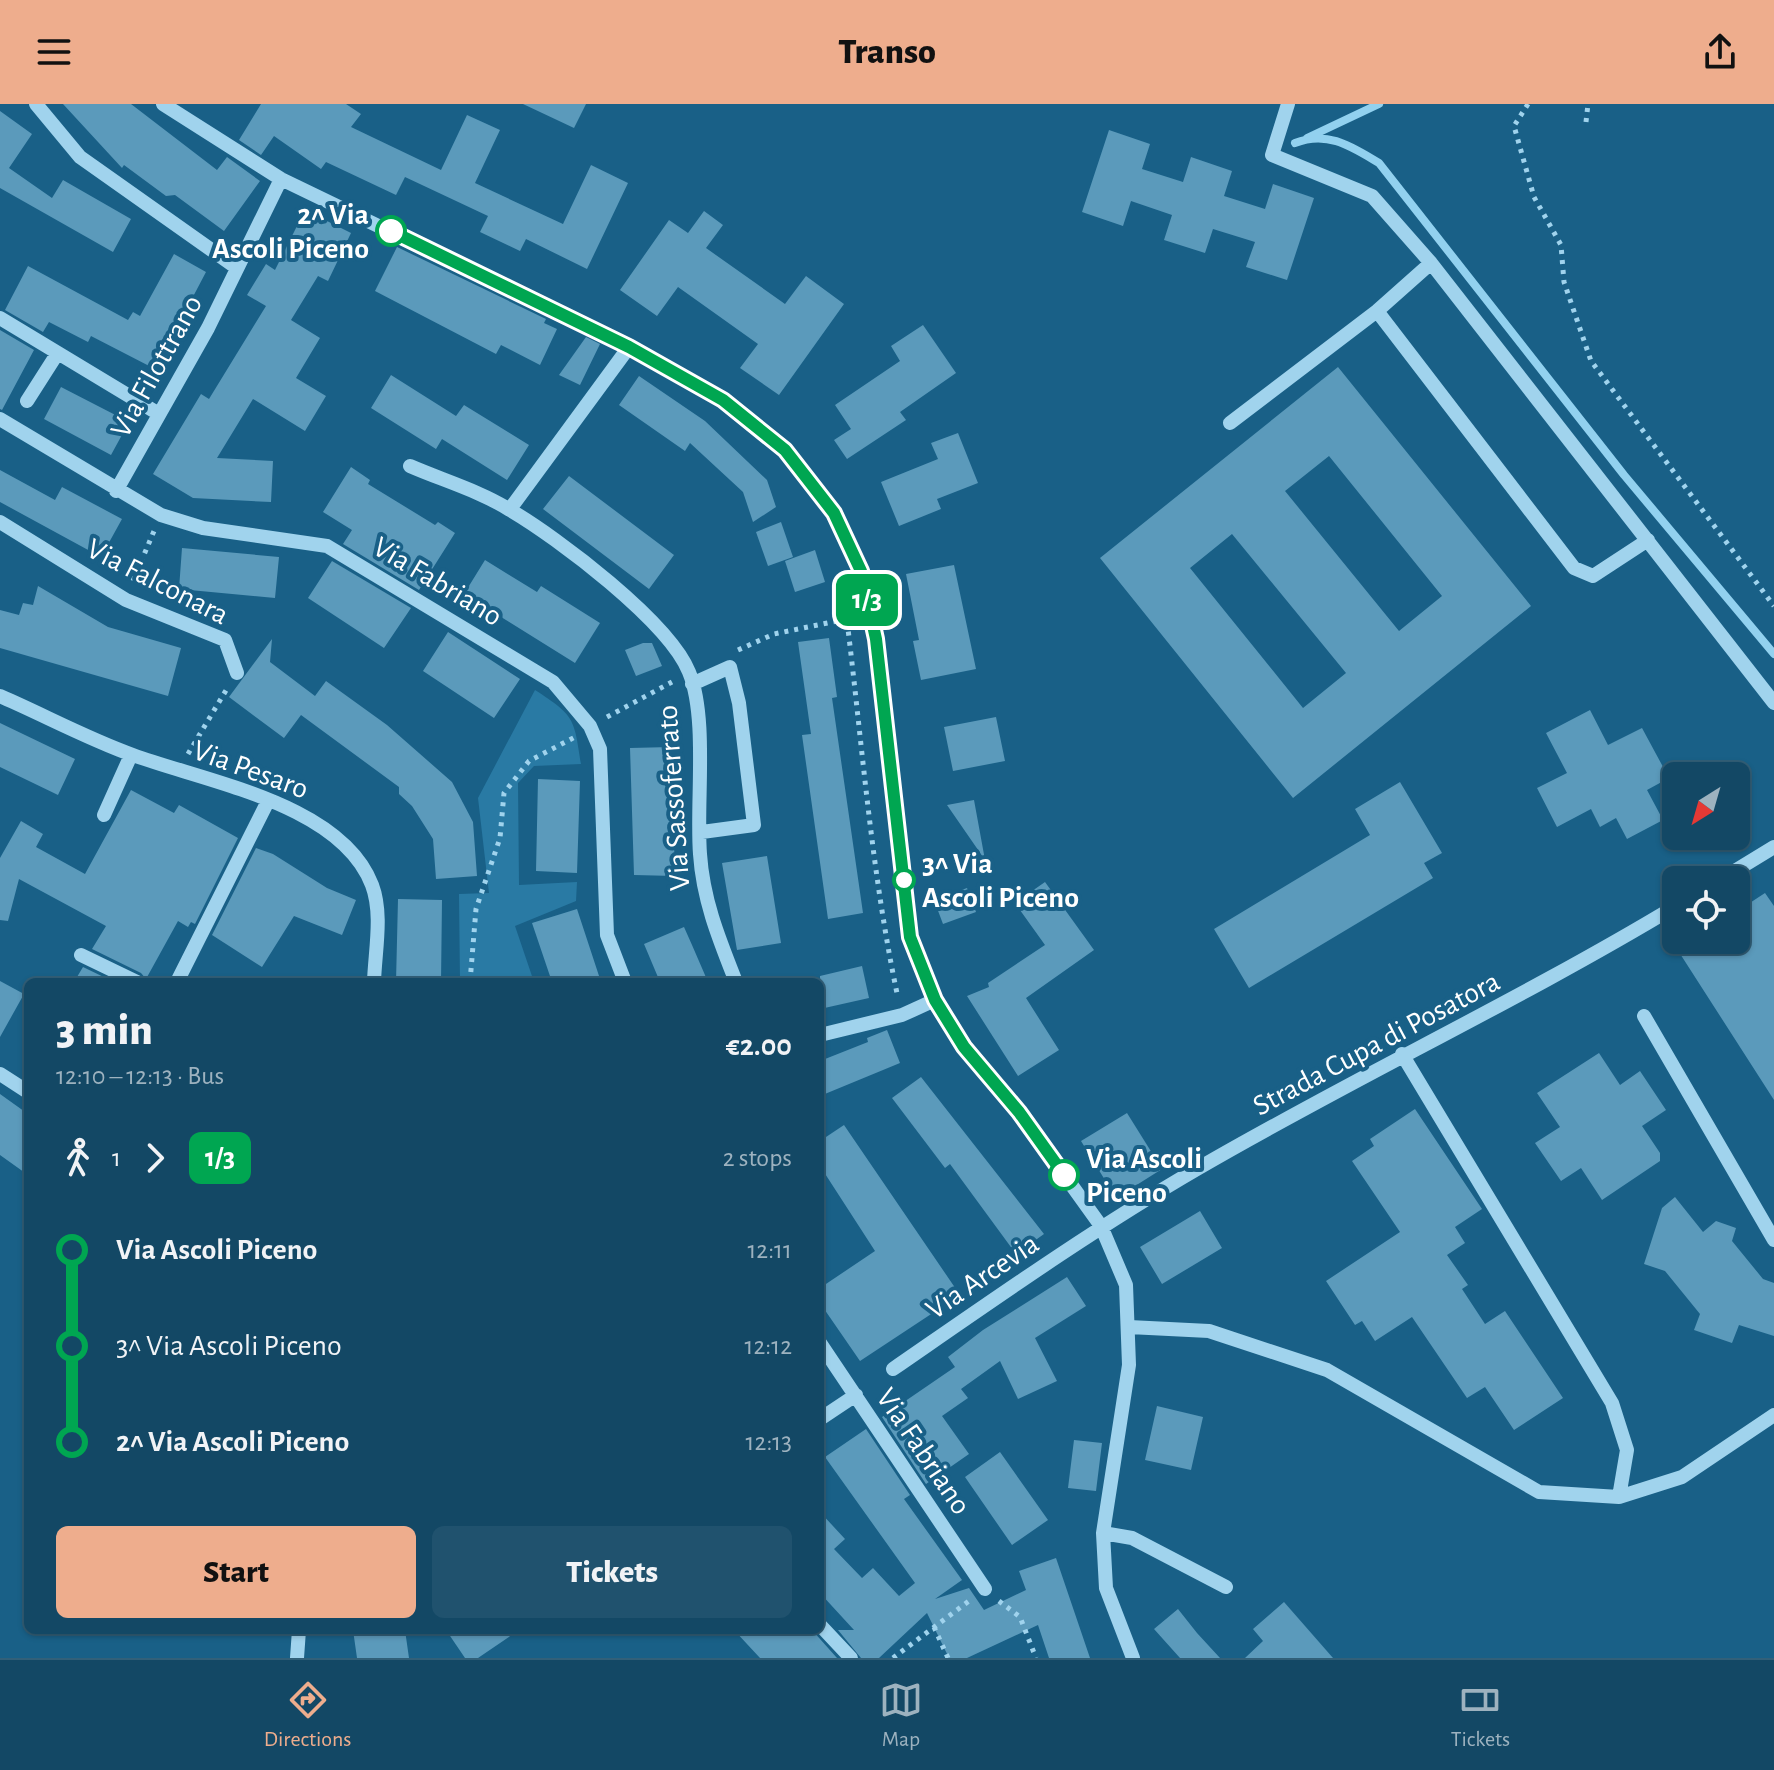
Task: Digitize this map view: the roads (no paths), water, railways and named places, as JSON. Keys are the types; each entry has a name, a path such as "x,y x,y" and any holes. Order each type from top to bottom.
{"street":[{"path":"36,104 80,157 237,268"},
{"path":"163,104 281,179 629,347 723,400 785,450 839,524 861,571 876,639 910,937 935,1000 964,1047 1019,1112 1101,1226 1126,1285 1129,1365 1103,1533 1106,1588 1133,1658"},
{"path":"1288,104 1272,155 1372,196 1431,263 1774,703"},
{"name":"Via Filottrano","path":"116,491 237,268 281,179"},
{"path":"1230,423 1377,311 1431,263"},
{"path":"1377,311 1574,568 1593,576 1648,540"},
{"path":"0,318 159,414"},
{"path":"510,509 629,347"},
{"path":"27,401 57,354"},
{"name":"Via Fabriano","path":"0,419 116,491 161,515 203,528 327,546 553,682 589,729 600,749 607,935 623,978"},
{"name":"Via Sassoferrato","path":"410,466 510,509 626,596 670,640 690,673 692,684 702,832 699,851 707,911 734,978"},
{"name":"Via Falconara","path":"0,522 126,600 225,640 237,673"},
{"path":"692,684 730,667 739,703 754,825 702,832"},
{"name":"Via Pesaro","path":"0,696 131,755 309,817 334,836 354,857 371,884 377,907 374,978"},
{"path":"104,815 131,755"},
{"path":"179,978 268,801"},
{"path":"1743,866 1774,847"},
{"name":"Strada Cupa di Posatora","path":"1101,1226 1402,1054 1576,967 1662,915"},
{"path":"81,955 117,978"},
{"path":"824,1034 902,1015 935,1000"},
{"path":"1644,1016 1774,1240"},
{"path":"1402,1054 1612,1403 1627,1450 1619,1497"},
{"path":"0,1074 24,1089"},
{"name":"Via Arcevia","path":"893,1369 1101,1226"},
{"path":"1129,1327 1209,1331 1327,1370 1539,1492 1619,1497 1682,1477 1774,1415"},
{"name":"Via Fabriano","path":"824,1349 985,1589"},
{"path":"824,1416 856,1395"},
{"path":"1103,1533 1132,1538 1226,1587"},
{"path":"824,1629 851,1658"},
{"path":"297,1658 299,1634"}],"waterway":[{"path":"1307,138 1379,104"},
{"path":"1295,143 1307,139 1329,139 1379,163 1624,475 1774,654"}],"place":[{"name":"2^ Via Ascoli Piceno","path":"391,231"},
{"name":"3^ Via Ascoli Piceno","path":"904,880"},
{"name":"Via Ascoli Piceno","path":"1064,1175"}]}
